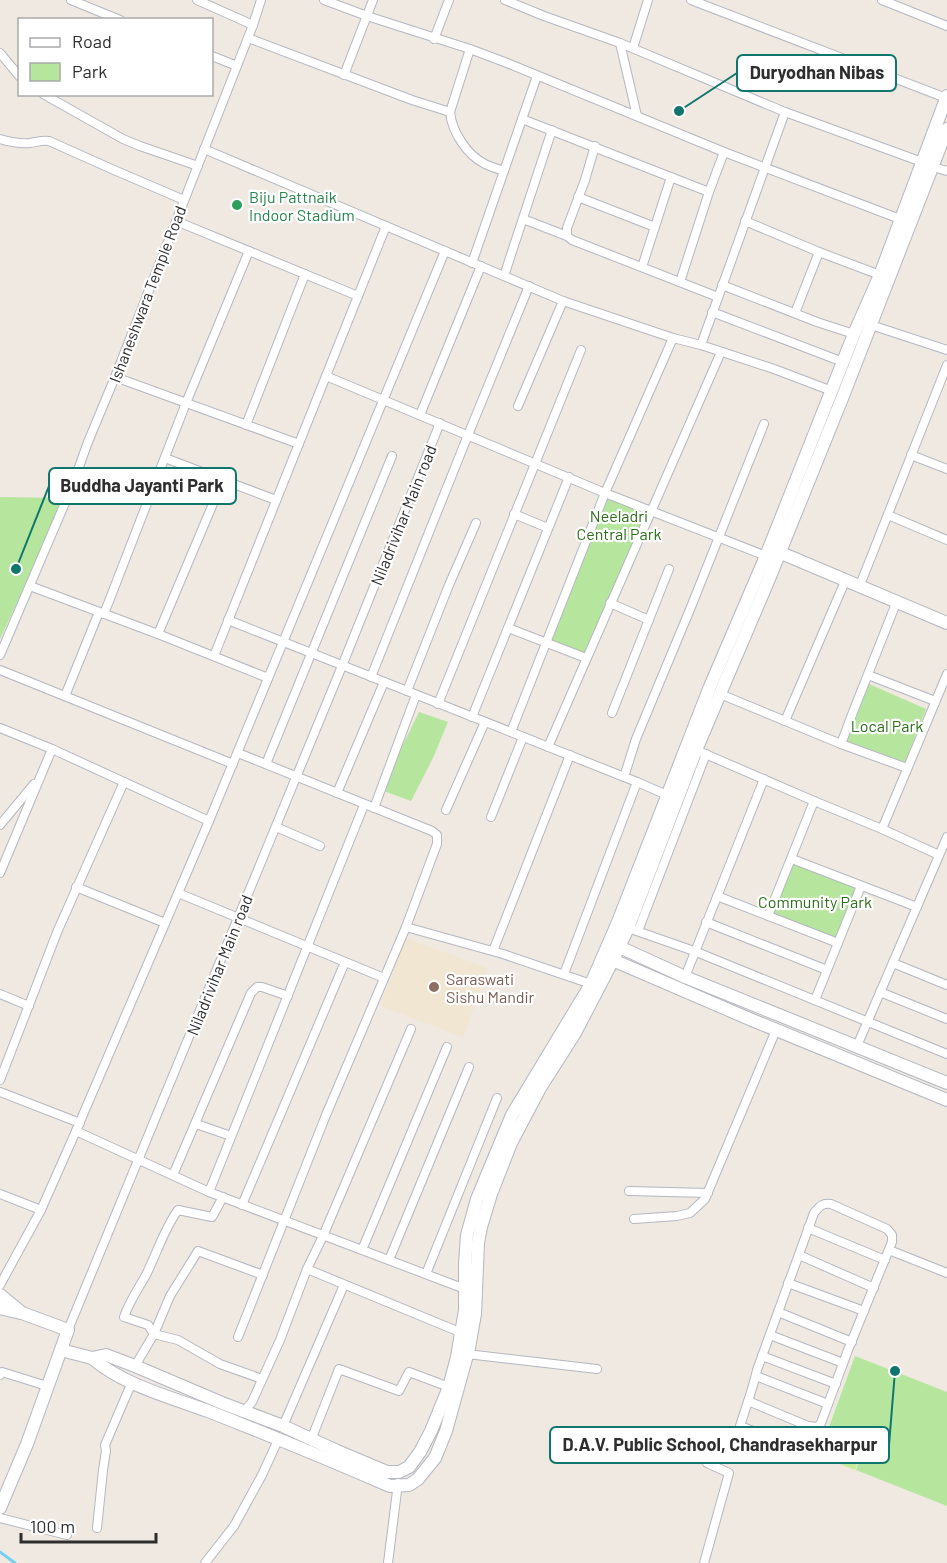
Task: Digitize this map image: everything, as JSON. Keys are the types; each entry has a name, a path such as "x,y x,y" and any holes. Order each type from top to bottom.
{"street":[{"path":"71,0 115,18"},
{"path":"197,0 253,25"},
{"name":"Ishaneshwara Temple Road","path":"0,655 71,489 261,0"},
{"path":"324,0 434,39 470,49 724,152 900,219"},
{"path":"344,75 373,0"},
{"path":"434,39 449,0"},
{"path":"506,0 633,48 784,112 947,171"},
{"path":"633,48 648,0"},
{"path":"614,944 633,930 701,752 720,694 832,391 871,325 927,165 947,97 691,0"},
{"path":"882,0 947,26"},
{"path":"248,38 412,100 450,112"},
{"path":"620,43 637,116"},
{"path":"470,49 450,112 451,121 472,155 504,171"},
{"path":"0,53 18,75"},
{"path":"213,56 237,66"},
{"path":"472,263 537,76"},
{"path":"47,96 123,139 198,166"},
{"path":"701,345 784,112"},
{"path":"522,119 709,192"},
{"path":"927,165 947,129"},
{"path":"504,276 552,130"},
{"path":"0,140 28,144 44,140 50,141 184,200"},
{"path":"567,236 567,228 595,146"},
{"path":"204,149 563,301 774,369 832,391"},
{"path":"680,282 724,152"},
{"path":"642,267 671,177"},
{"path":"633,930 709,689 772,552 846,366 854,334 880,275 900,219 919,186"},
{"path":"578,196 655,227"},
{"path":"523,219 718,297"},
{"path":"176,221 358,296"},
{"path":"745,221 880,275"},
{"path":"213,656 386,226"},
{"path":"65,696 249,251"},
{"path":"0,1285 41,1210 78,1127 233,764 445,251"},
{"path":"795,313 819,252"},
{"path":"420,415 481,267"},
{"path":"246,425 305,274"},
{"path":"722,285 854,334"},
{"path":"371,677 529,286"},
{"path":"518,406 563,301"},
{"path":"712,312 846,366"},
{"path":"871,325 947,350"},
{"path":"511,732 605,493 673,338"},
{"path":"438,704 581,350"},
{"path":"548,747 721,352"},
{"path":"860,585 947,365"},
{"path":"326,376 718,538 772,552 846,579 947,623"},
{"path":"115,377 299,444"},
{"name":"Niladrivihar Main road","path":"0,1508 27,1444 68,1330 441,423"},
{"path":"624,777 636,739 764,424"},
{"path":"911,455 947,469"},
{"path":"266,764 392,456"},
{"path":"165,458 276,500"},
{"path":"472,717 569,477"},
{"path":"158,634 223,480"},
{"path":"514,514 548,528"},
{"path":"888,515 947,540"},
{"path":"406,691 476,523"},
{"path":"612,712 669,569"},
{"path":"785,721 846,579"},
{"path":"30,586 268,678"},
{"path":"841,744 897,601"},
{"path":"610,603 649,620"},
{"path":"228,620 667,795"},
{"path":"508,628 586,658"},
{"path":"0,670 233,764"},
{"path":"882,829 947,674"},
{"path":"868,675 935,701"},
{"path":"338,793 384,682"},
{"path":"720,694 841,744 907,768"},
{"path":"374,808 416,695"},
{"path":"446,810 485,722"},
{"path":"0,728 52,749 209,821"},
{"path":"491,817 523,737"},
{"path":"0,873 52,749"},
{"path":"61,1350 92,1358 104,1368 132,1382 390,1486 409,1485 418,1479 435,1458 446,1431 467,1354 475,1314 478,1243 491,1194 511,1143 540,1088 575,1033 614,944 667,795 682,771 701,752"},
{"path":"701,752 939,855"},
{"path":"237,753 432,831 437,836 437,844 406,927 326,1115 238,1337"},
{"path":"493,951 570,755"},
{"path":"0,825 42,774"},
{"path":"685,977 764,779"},
{"path":"0,1080 4,1059 29,1006 76,887 124,782"},
{"path":"564,974 637,782"},
{"path":"768,916 814,801"},
{"path":"209,1192 364,805"},
{"path":"276,827 320,846"},
{"path":"857,1046 947,837"},
{"path":"792,859 917,907"},
{"path":"815,1000 861,886"},
{"path":"76,887 165,923"},
{"path":"178,893 384,978"},
{"path":"717,896 838,943"},
{"path":"706,922 827,970"},
{"path":"406,927 493,951 591,984"},
{"path":"633,930 694,951 947,1054"},
{"path":"614,944 685,977 947,1083"},
{"path":"92,1358 106,1355 135,1366 283,1426 387,1472 399,1473 409,1467 431,1431 449,1387 465,1310 467,1235 477,1199 493,1158 512,1115 608,958"},
{"path":"608,958 947,1100"},
{"path":"242,1204 345,962"},
{"path":"893,963 947,986"},
{"path":"173,1175 251,993 257,987 262,987 288,996"},
{"path":"880,992 947,1019"},
{"path":"0,994 29,1006"},
{"path":"244,1411 252,1402 280,1340 307,1269 411,1029"},
{"path":"634,1219 690,1213 705,1199 776,1030"},
{"path":"362,1250 447,1047"},
{"path":"388,1260 469,1067"},
{"path":"0,1092 78,1127 138,1159 209,1192 465,1289"},
{"path":"426,1274 497,1098"},
{"path":"196,1124 231,1136"},
{"path":"629,1191 708,1192"},
{"path":"0,1194 41,1210"},
{"path":"223,1197 212,1217 178,1210 171,1220 146,1275 129,1303 124,1317 148,1325 154,1334 178,1340 220,1364 262,1379"},
{"path":"748,1401 818,1427 892,1242 892,1235 887,1229 824,1203 814,1213 808,1228 762,1356 740,1426 806,1451"},
{"path":"808,1228 885,1260"},
{"path":"889,1250 947,1273"},
{"path":"135,1366 154,1334 170,1296 198,1251 263,1275"},
{"path":"799,1255 874,1288"},
{"path":"307,1269 462,1333"},
{"path":"788,1283 864,1311"},
{"path":"283,1426 344,1285"},
{"path":"0,1295 22,1313"},
{"path":"0,1308 22,1313 68,1330"},
{"path":"778,1312 852,1342"},
{"path":"770,1335 843,1363"},
{"path":"467,1354 597,1369"},
{"path":"762,1356 836,1384"},
{"path":"311,1440 339,1369 399,1391 409,1372 449,1387"},
{"path":"0,1375 2,1372 47,1386"},
{"path":"756,1376 828,1404"},
{"path":"97,1528 105,1445 132,1382"},
{"path":"205,1563 234,1526 278,1440"},
{"path":"705,1563 729,1473 707,1463"},
{"path":"388,1563 399,1473"},
{"path":"0,1518 67,1534"}],"shaded area":[{"name":"Saraswati Sishu Mandir","path":"406,938 488,968 463,1037 380,1006"}],"green space":[{"name":"Neeladri Central Park","path":"605,493 651,511 586,658 547,643"},
{"path":"0,497 66,498 0,639"},
{"name":"Local Park","path":"869,684 926,709 905,762 847,741"},
{"path":"419,712 448,722 411,801 381,790"},
{"name":"Community Park","path":"792,859 861,886 838,943 768,916"},
{"path":"855,1356 947,1392 947,1506 856,1470 866,1442 829,1427"},
{"path":"825,1426 865,1442 855,1470 814,1454"}],"waterway":[{"path":"0,1552 15,1563"}],"place":[{"name":"Duryodhan Nibas","path":"679,111"},
{"name":"Biju Pattnaik Indoor Stadium","path":"237,205"},
{"name":"Buddha Jayanti Park","path":"16,569"},
{"name":"Saraswati Sishu Mandir","path":"434,987"},
{"name":"D.A.V. Public School, Chandrasekharpur","path":"895,1371"}]}
